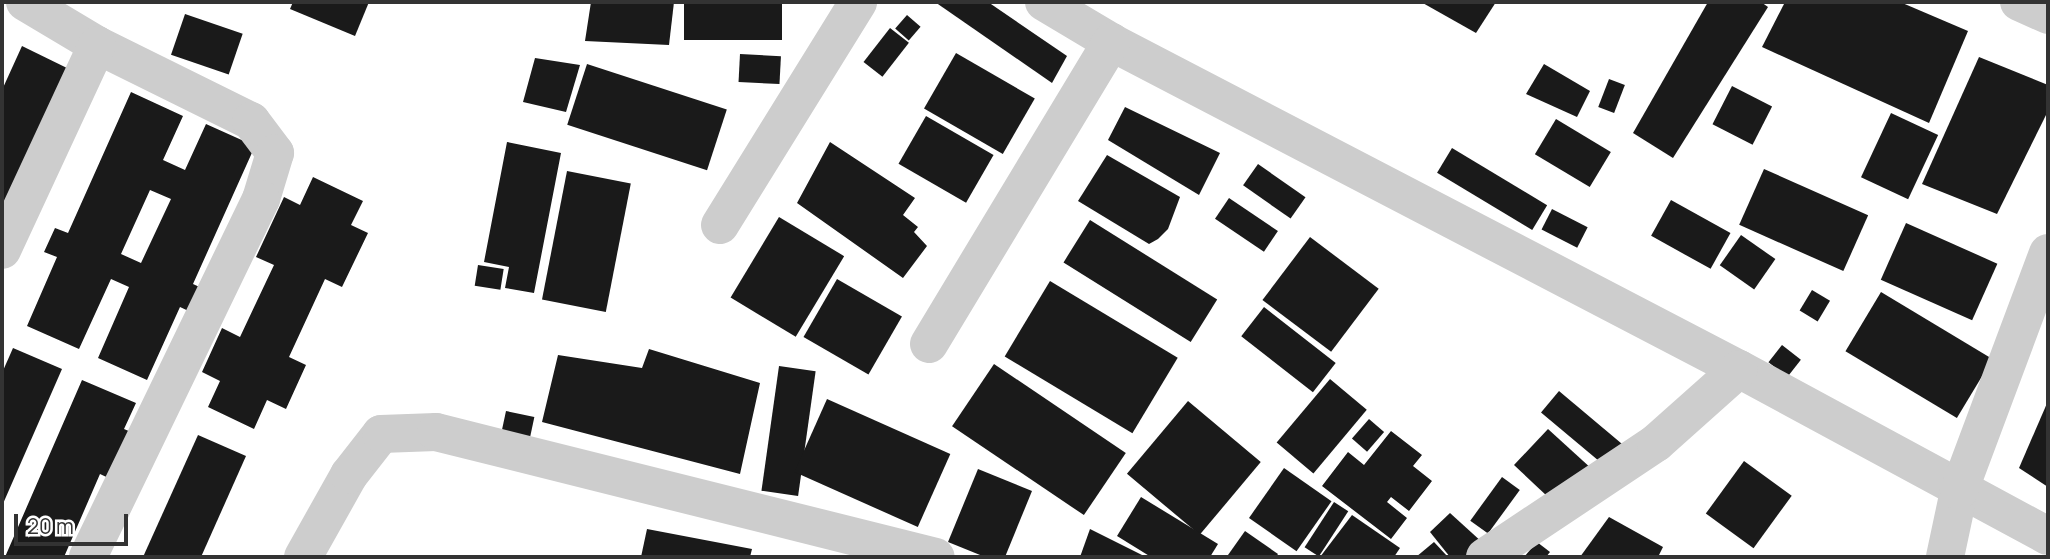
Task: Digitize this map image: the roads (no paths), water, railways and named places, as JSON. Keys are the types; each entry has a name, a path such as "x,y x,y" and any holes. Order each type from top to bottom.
{"street":[{"path":"25,2 97,45 251,121 275,153 261,199 88,557"},
{"path":"720,225 858,2"},
{"path":"1044,2 1111,42 1739,369 1959,491 2048,536"},
{"path":"2019,2 2048,15"},
{"path":"929,344 1111,42"},
{"path":"2,250 97,45"},
{"path":"1945,557 1959,491 2048,253"},
{"path":"1485,557 1656,443 1739,369"},
{"path":"303,557 349,475 381,434 436,432 936,557"}]}
